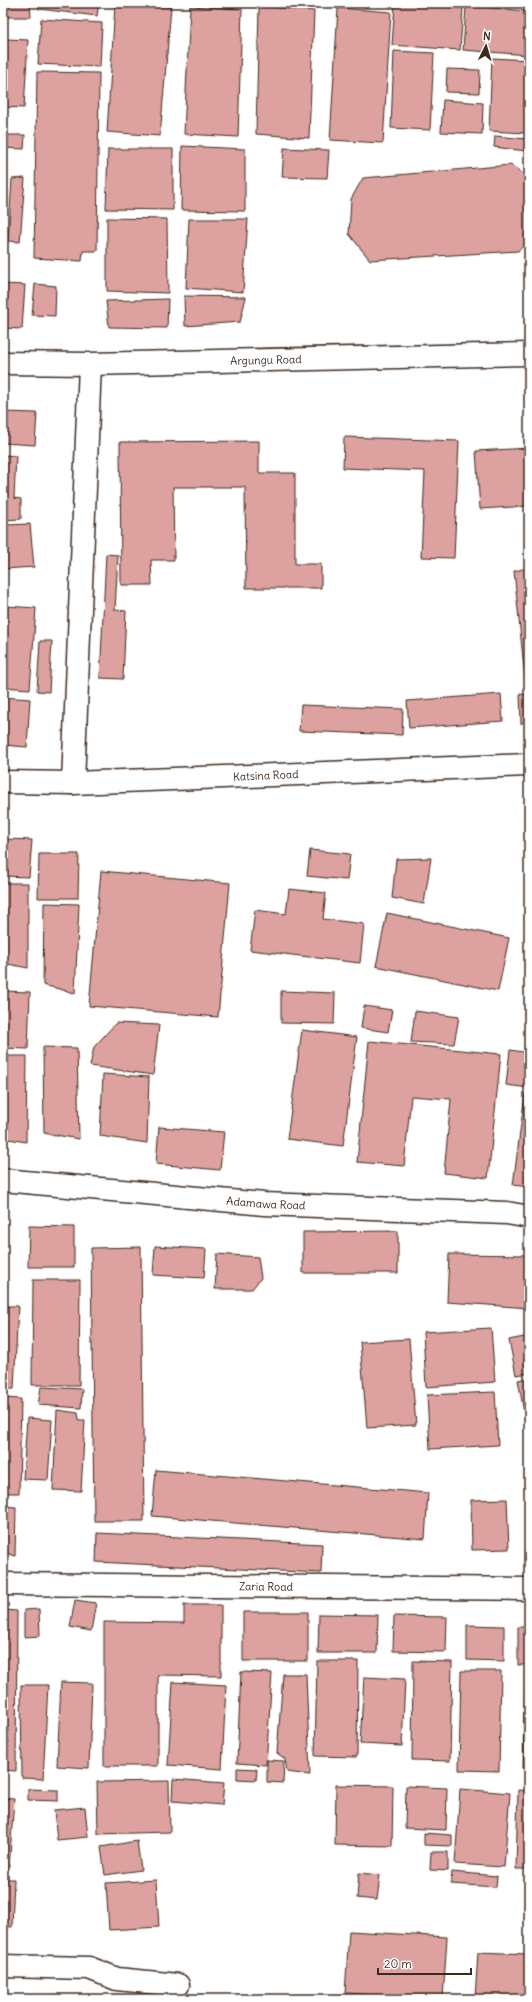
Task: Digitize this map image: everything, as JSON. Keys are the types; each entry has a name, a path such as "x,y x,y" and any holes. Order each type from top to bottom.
{"street":[{"name":"Argungu Road","path":"3,363 90,364 529,354"},
{"path":"73,783 90,364"},
{"name":"Katsina Road","path":"3,782 73,783 529,765"},
{"name":"Adamawa Road","path":"3,1180 264,1204 507,1213 529,1217"},
{"name":"Zaria Road","path":"3,1584 529,1589"},
{"path":"3,1966 89,1968 117,1979 178,1985"}],"building":[{"path":"3,3 30,3 31,17 3,17"},
{"path":"39,3 99,3 97,16 39,9"},
{"path":"395,3 463,8 460,50 392,45"},
{"path":"115,5 171,7 160,136 107,132"},
{"path":"190,6 242,9 238,137 184,134"},
{"path":"259,6 314,11 309,138 256,134"},
{"path":"466,6 529,11 529,55 463,50"},
{"path":"338,8 391,12 383,143 330,140"},
{"path":"41,19 102,23 100,67 38,64"},
{"path":"6,39 28,40 24,108 3,107"},
{"path":"394,51 434,53 430,130 391,128"},
{"path":"492,58 529,60 526,133 489,131"},
{"path":"447,69 480,70 479,93 446,92"},
{"path":"37,72 99,73 97,251 83,251 82,261 34,258"},
{"path":"443,100 483,103 482,134 441,132"},
{"path":"4,135 25,135 24,149 3,148"},
{"path":"495,136 527,139 526,151 494,147"},
{"path":"182,146 245,149 245,211 181,210"},
{"path":"284,148 329,150 327,178 282,177"},
{"path":"108,149 173,149 173,210 106,209"},
{"path":"511,165 529,178 529,241 518,251 370,260 349,234 351,199 363,178"},
{"path":"25,178 20,242 8,241 12,179"},
{"path":"107,218 167,219 168,293 107,291"},
{"path":"189,219 248,219 243,292 186,288"},
{"path":"3,284 25,285 22,329 3,328"},
{"path":"35,284 56,286 55,316 32,315"},
{"path":"184,296 246,297 240,322 185,326"},
{"path":"168,299 167,328 109,327 106,301"},
{"path":"3,412 37,413 35,445 3,443"},
{"path":"344,437 459,441 454,558 421,557 425,471 343,468"},
{"path":"259,441 259,473 295,473 295,564 321,564 321,588 246,588 245,487 173,487 174,560 151,560 152,585 121,585 120,442"},
{"path":"529,448 529,506 480,509 476,451"},
{"path":"3,455 16,456 14,498 21,499 21,519 3,520"},
{"path":"3,523 6,525 30,524 34,567 3,569"},
{"path":"106,554 118,555 115,610 126,611 123,679 100,678"},
{"path":"529,568 529,678 525,678 514,571"},
{"path":"5,606 36,608 30,689 3,687"},
{"path":"40,641 52,641 49,692 37,691"},
{"path":"501,694 503,721 409,728 407,701"},
{"path":"520,694 529,695 529,717 521,724"},
{"path":"3,697 30,699 27,747 3,745"},
{"path":"301,705 403,709 402,735 299,731"},
{"path":"3,839 32,840 29,877 3,876"},
{"path":"310,850 350,854 347,880 307,876"},
{"path":"39,854 79,854 78,898 38,898"},
{"path":"431,858 424,904 392,898 396,859"},
{"path":"101,871 230,883 218,1017 89,1006"},
{"path":"3,883 28,883 28,968 3,963"},
{"path":"289,889 326,893 323,919 364,924 360,963 250,950 255,910 286,914"},
{"path":"44,903 79,904 75,993 43,985"},
{"path":"387,913 509,938 498,991 376,966"},
{"path":"3,991 30,992 28,1049 3,1048"},
{"path":"281,991 335,993 334,1024 281,1023"},
{"path":"364,1006 392,1010 388,1032 361,1028"},
{"path":"415,1011 459,1017 454,1044 411,1042"},
{"path":"116,1023 159,1025 153,1075 90,1066 94,1047"},
{"path":"302,1030 357,1037 343,1146 287,1139"},
{"path":"369,1041 501,1054 488,1178 444,1173 451,1099 411,1096 404,1166 357,1162"},
{"path":"43,1047 77,1048 79,1139 44,1133"},
{"path":"510,1050 529,1053 529,1088 506,1085"},
{"path":"3,1056 27,1056 26,1142 3,1138"},
{"path":"103,1074 149,1077 147,1143 100,1136"},
{"path":"525,1094 529,1095 529,1187 513,1185"},
{"path":"159,1127 224,1132 220,1170 156,1164"},
{"path":"29,1226 74,1227 74,1267 28,1267"},
{"path":"398,1231 398,1273 303,1273 303,1232"},
{"path":"155,1246 206,1249 204,1278 153,1275"},
{"path":"141,1247 144,1521 94,1521 91,1248"},
{"path":"217,1254 258,1257 261,1278 252,1289 215,1289"},
{"path":"449,1254 529,1255 529,1308 447,1302"},
{"path":"33,1280 80,1280 79,1385 32,1385"},
{"path":"3,1306 18,1306 14,1389 3,1389"},
{"path":"491,1328 495,1382 426,1387 423,1332"},
{"path":"529,1336 529,1373 516,1375 509,1340"},
{"path":"409,1339 416,1425 367,1428 360,1342"},
{"path":"529,1378 529,1422 526,1423 518,1380"},
{"path":"41,1387 82,1389 81,1408 38,1405"},
{"path":"495,1392 498,1445 430,1449 427,1395"},
{"path":"3,1398 21,1399 19,1493 3,1493"},
{"path":"57,1410 78,1413 79,1420 85,1420 81,1491 53,1490"},
{"path":"27,1418 52,1420 48,1480 23,1479"},
{"path":"156,1470 428,1493 425,1539 152,1516"},
{"path":"507,1499 509,1549 472,1550 471,1500"},
{"path":"3,1506 16,1507 15,1556 3,1552"},
{"path":"97,1533 322,1544 321,1573 96,1562"},
{"path":"75,1600 96,1603 91,1631 70,1627"},
{"path":"184,1605 221,1605 221,1676 158,1675 158,1766 104,1766 104,1622 184,1623"},
{"path":"39,1609 40,1636 24,1637 24,1610"},
{"path":"3,1610 17,1611 16,1771 3,1770"},
{"path":"243,1612 308,1612 308,1661 243,1661"},
{"path":"319,1614 378,1615 377,1653 318,1653"},
{"path":"394,1616 447,1617 446,1652 393,1651"},
{"path":"467,1625 504,1626 504,1661 467,1660"},
{"path":"518,1627 529,1627 529,1665 518,1665"},
{"path":"317,1661 358,1661 357,1757 315,1756"},
{"path":"413,1661 452,1662 450,1761 412,1760"},
{"path":"461,1671 501,1671 499,1771 459,1770"},
{"path":"241,1672 272,1673 266,1765 237,1763"},
{"path":"525,1673 529,1673 529,1768 523,1768"},
{"path":"283,1674 306,1674 310,1775 287,1772 285,1759 277,1753"},
{"path":"364,1677 405,1679 402,1746 360,1744"},
{"path":"61,1682 92,1683 89,1768 57,1766"},
{"path":"173,1682 226,1685 222,1769 168,1765"},
{"path":"21,1685 48,1685 43,1779 22,1778"},
{"path":"267,1760 284,1761 283,1783 267,1782"},
{"path":"237,1768 257,1769 256,1780 237,1779"},
{"path":"173,1779 224,1783 222,1805 172,1801"},
{"path":"169,1781 170,1832 98,1834 97,1782"},
{"path":"336,1785 393,1786 392,1846 335,1845"},
{"path":"406,1786 447,1788 446,1830 405,1828"},
{"path":"28,1789 58,1790 58,1801 28,1800"},
{"path":"460,1789 510,1793 504,1867 455,1864"},
{"path":"518,1790 529,1791 529,1869 516,1869"},
{"path":"3,1798 14,1799 9,1869 3,1868"},
{"path":"85,1807 88,1837 57,1840 54,1810"},
{"path":"424,1833 452,1835 452,1846 424,1845"},
{"path":"137,1841 141,1870 105,1875 101,1847"},
{"path":"431,1852 448,1852 448,1871 430,1870"},
{"path":"452,1872 497,1876 496,1887 451,1884"},
{"path":"359,1873 380,1875 377,1900 357,1898"},
{"path":"3,1879 14,1879 12,1927 3,1926"},
{"path":"156,1880 159,1927 109,1930 106,1883"},
{"path":"349,1931 447,1937 443,1999 345,1993"},
{"path":"478,1952 529,1954 529,1999 475,1999"}]}
